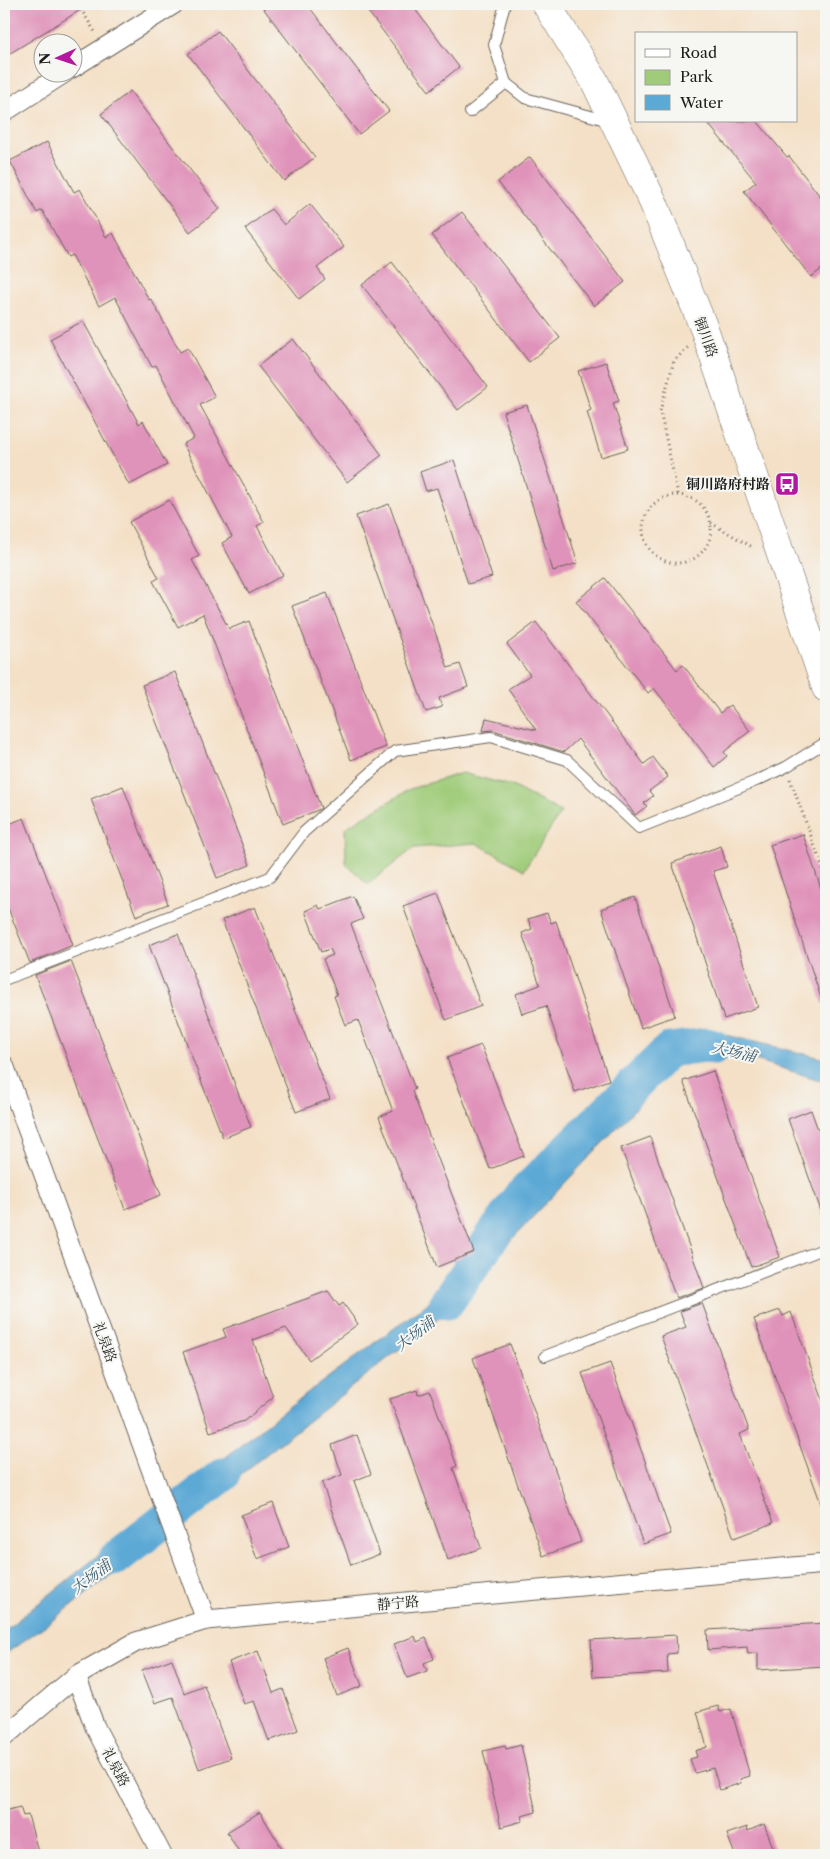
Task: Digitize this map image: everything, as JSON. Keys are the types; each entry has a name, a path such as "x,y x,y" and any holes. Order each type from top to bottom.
{"main road":[{"name":"铜川路","path":"546,4 594,80 654,204 705,331 826,688"},
{"name":"铜川路","path":"566,4 606,71 666,198 722,325 826,632"}],"street":[{"path":"82,62 174,4"},
{"path":"4,112 50,82"},
{"name":"礼泉路","path":"4,1065 206,1620"},
{"name":"静宁路","path":"4,1737 76,1676 136,1642 206,1620 826,1564"},
{"name":"礼泉路","path":"76,1676 95,1727 162,1855"}],"lane":[{"path":"505,4 494,45 506,83 525,98 614,122"},
{"path":"470,112 506,83"},
{"path":"4,980 270,877 304,832 395,751 491,737 567,760 639,828 756,781 786,767 826,742"},
{"path":"545,1356 826,1248"}],"path":[{"path":"81,9 105,47"},
{"path":"678,494 660,411 674,361 705,331"},
{"path":"678,494 690,497 700,503 707,512 711,523 711,535 707,546 700,555 690,561 678,564 667,562 649,550 644,540 642,529 644,518 649,508 657,500 678,494"},
{"path":"711,523 785,565"},
{"path":"786,767 826,878"}],"green space":[{"path":"462,773 512,786 561,812 524,870 476,843 414,848 368,884 346,864 345,828 410,789"}],"water":[{"path":"717,1033 826,1059 826,1082 717,1048 676,1065 434,1322 188,1516 181,1493 291,1405 467,1274 519,1198 669,1050"},
{"path":"150,1514 158,1539 53,1620 4,1655 4,1631"}],"building":[{"path":"4,4 90,4 45,32 32,32 32,40 4,57"},
{"path":"260,4 307,4 389,111 359,134"},
{"path":"362,4 411,4 459,67 429,91"},
{"path":"218,31 315,157 284,181 188,54"},
{"path":"130,91 220,209 190,232 101,114"},
{"path":"707,122 758,122 787,157 789,156 826,204 826,266 811,277 744,191 756,182"},
{"path":"47,142 74,192 80,189 106,237 113,233 149,300 151,299 180,352 188,348 215,397 200,405 264,522 257,526 283,575 249,594 222,543 232,537 183,444 194,438 156,365 152,367 115,297 99,306 72,255 68,257 42,210 37,213 10,161"},
{"path":"530,157 625,282 594,306 498,182"},
{"path":"310,204 344,247 317,268 325,279 299,299 245,229 271,209 284,225"},
{"path":"462,212 560,338 529,362 432,235"},
{"path":"392,262 488,387 458,410 362,285"},
{"path":"83,321 139,424 143,421 167,465 129,485 50,339"},
{"path":"293,339 382,455 347,482 258,366"},
{"path":"606,362 619,401 613,403 628,449 601,457 587,412 591,410 578,371"},
{"path":"527,405 578,563 553,571 503,412"},
{"path":"454,460 492,577 468,584 437,488 426,491 420,472"},
{"path":"169,500 199,556 192,560 229,629 249,621 321,808 318,810 283,824 203,614 178,627 153,581 159,578 129,522"},
{"path":"389,504 448,668 460,664 468,687 439,698 442,707 426,712 356,516"},
{"path":"605,578 677,670 683,665 720,713 730,705 750,731 724,752 727,756 714,767 654,688 648,693 576,601"},
{"path":"327,593 386,747 351,760 292,606"},
{"path":"536,622 644,764 653,757 668,777 649,791 653,796 644,803 647,806 635,815 578,739 564,752 493,730 483,731 486,718 536,730 508,689 530,675 507,644"},
{"path":"175,672 250,865 217,878 142,685"},
{"path":"123,786 168,904 136,916 91,799"},
{"path":"24,818 73,945 30,963 4,898 4,826"},
{"path":"803,834 826,904 826,1004 823,1004 770,845"},
{"path":"721,846 727,867 713,871 758,1007 724,1019 672,863"},
{"path":"438,893 481,1006 446,1020 403,906"},
{"path":"353,896 363,919 351,924 415,1089 412,1091 474,1252 437,1267 379,1117 393,1111 358,1020 345,1025 334,996 337,995 323,959 333,955 330,949 321,952 305,911 318,905 320,909"},
{"path":"635,897 675,1016 641,1028 601,909"},
{"path":"255,907 330,1099 296,1112 222,920"},
{"path":"547,913 551,923 556,921 609,1080 575,1092 546,1006 522,1014 516,994 540,985 522,933 532,929 528,919"},
{"path":"178,934 251,1127 223,1138 149,945"},
{"path":"71,961 161,1195 125,1209 35,975"},
{"path":"481,1045 524,1156 490,1169 447,1058"},
{"path":"713,1071 780,1257 751,1267 683,1081"},
{"path":"811,1110 826,1152 826,1219 824,1219 788,1119"},
{"path":"650,1137 704,1288 676,1298 621,1148"},
{"path":"328,1291 339,1306 343,1303 358,1324 309,1360 286,1328 253,1340 273,1397 244,1421 210,1432 183,1352 226,1337 223,1329"},
{"path":"702,1303 749,1430 740,1434 773,1523 734,1538 661,1336 686,1327 680,1311"},
{"path":"780,1310 783,1316 791,1312 826,1409 826,1512 824,1512 754,1319"},
{"path":"510,1344 581,1542 543,1556 473,1358"},
{"path":"610,1363 671,1534 643,1544 582,1373"},
{"path":"417,1390 418,1395 430,1391 457,1466 453,1468 481,1548 448,1560 390,1399"},
{"path":"357,1435 371,1474 354,1481 380,1554 351,1565 322,1483 342,1475 332,1445"},
{"path":"273,1503 289,1547 257,1559 241,1515"},
{"path":"826,1623 826,1666 758,1670 758,1653 748,1654 747,1647 708,1650 707,1630"},
{"path":"676,1635 677,1653 667,1654 668,1673 593,1677 591,1640"},
{"path":"415,1636 417,1642 426,1638 434,1659 424,1663 427,1671 407,1678 394,1644"},
{"path":"348,1648 362,1686 337,1696 323,1658"},
{"path":"258,1651 273,1693 283,1689 298,1730 269,1741 254,1701 244,1704 229,1662"},
{"path":"172,1659 184,1693 204,1685 231,1758 199,1769 173,1697 155,1703 142,1670"},
{"path":"718,1706 720,1712 731,1709 750,1776 740,1779 741,1783 720,1790 713,1768 695,1773 690,1759 697,1757 695,1751 707,1747 697,1712"},
{"path":"521,1745 536,1812 522,1816 523,1821 501,1827 483,1751 505,1746 506,1749"},
{"path":"20,1807 23,1816 28,1815 39,1855 7,1855 4,1843 4,1811"},
{"path":"260,1812 286,1855 241,1855 227,1832"},
{"path":"764,1824 776,1855 735,1855 727,1834 747,1827 748,1831"}],"waterway":[{"name":"大场浦","path":"447,1302 519,1198 669,1050 706,1045 714,1047"},
{"name":"大场浦","path":"116,1558 223,1475"}],"place":[{"name":"铜川路府村路","path":"787,484"}]}
